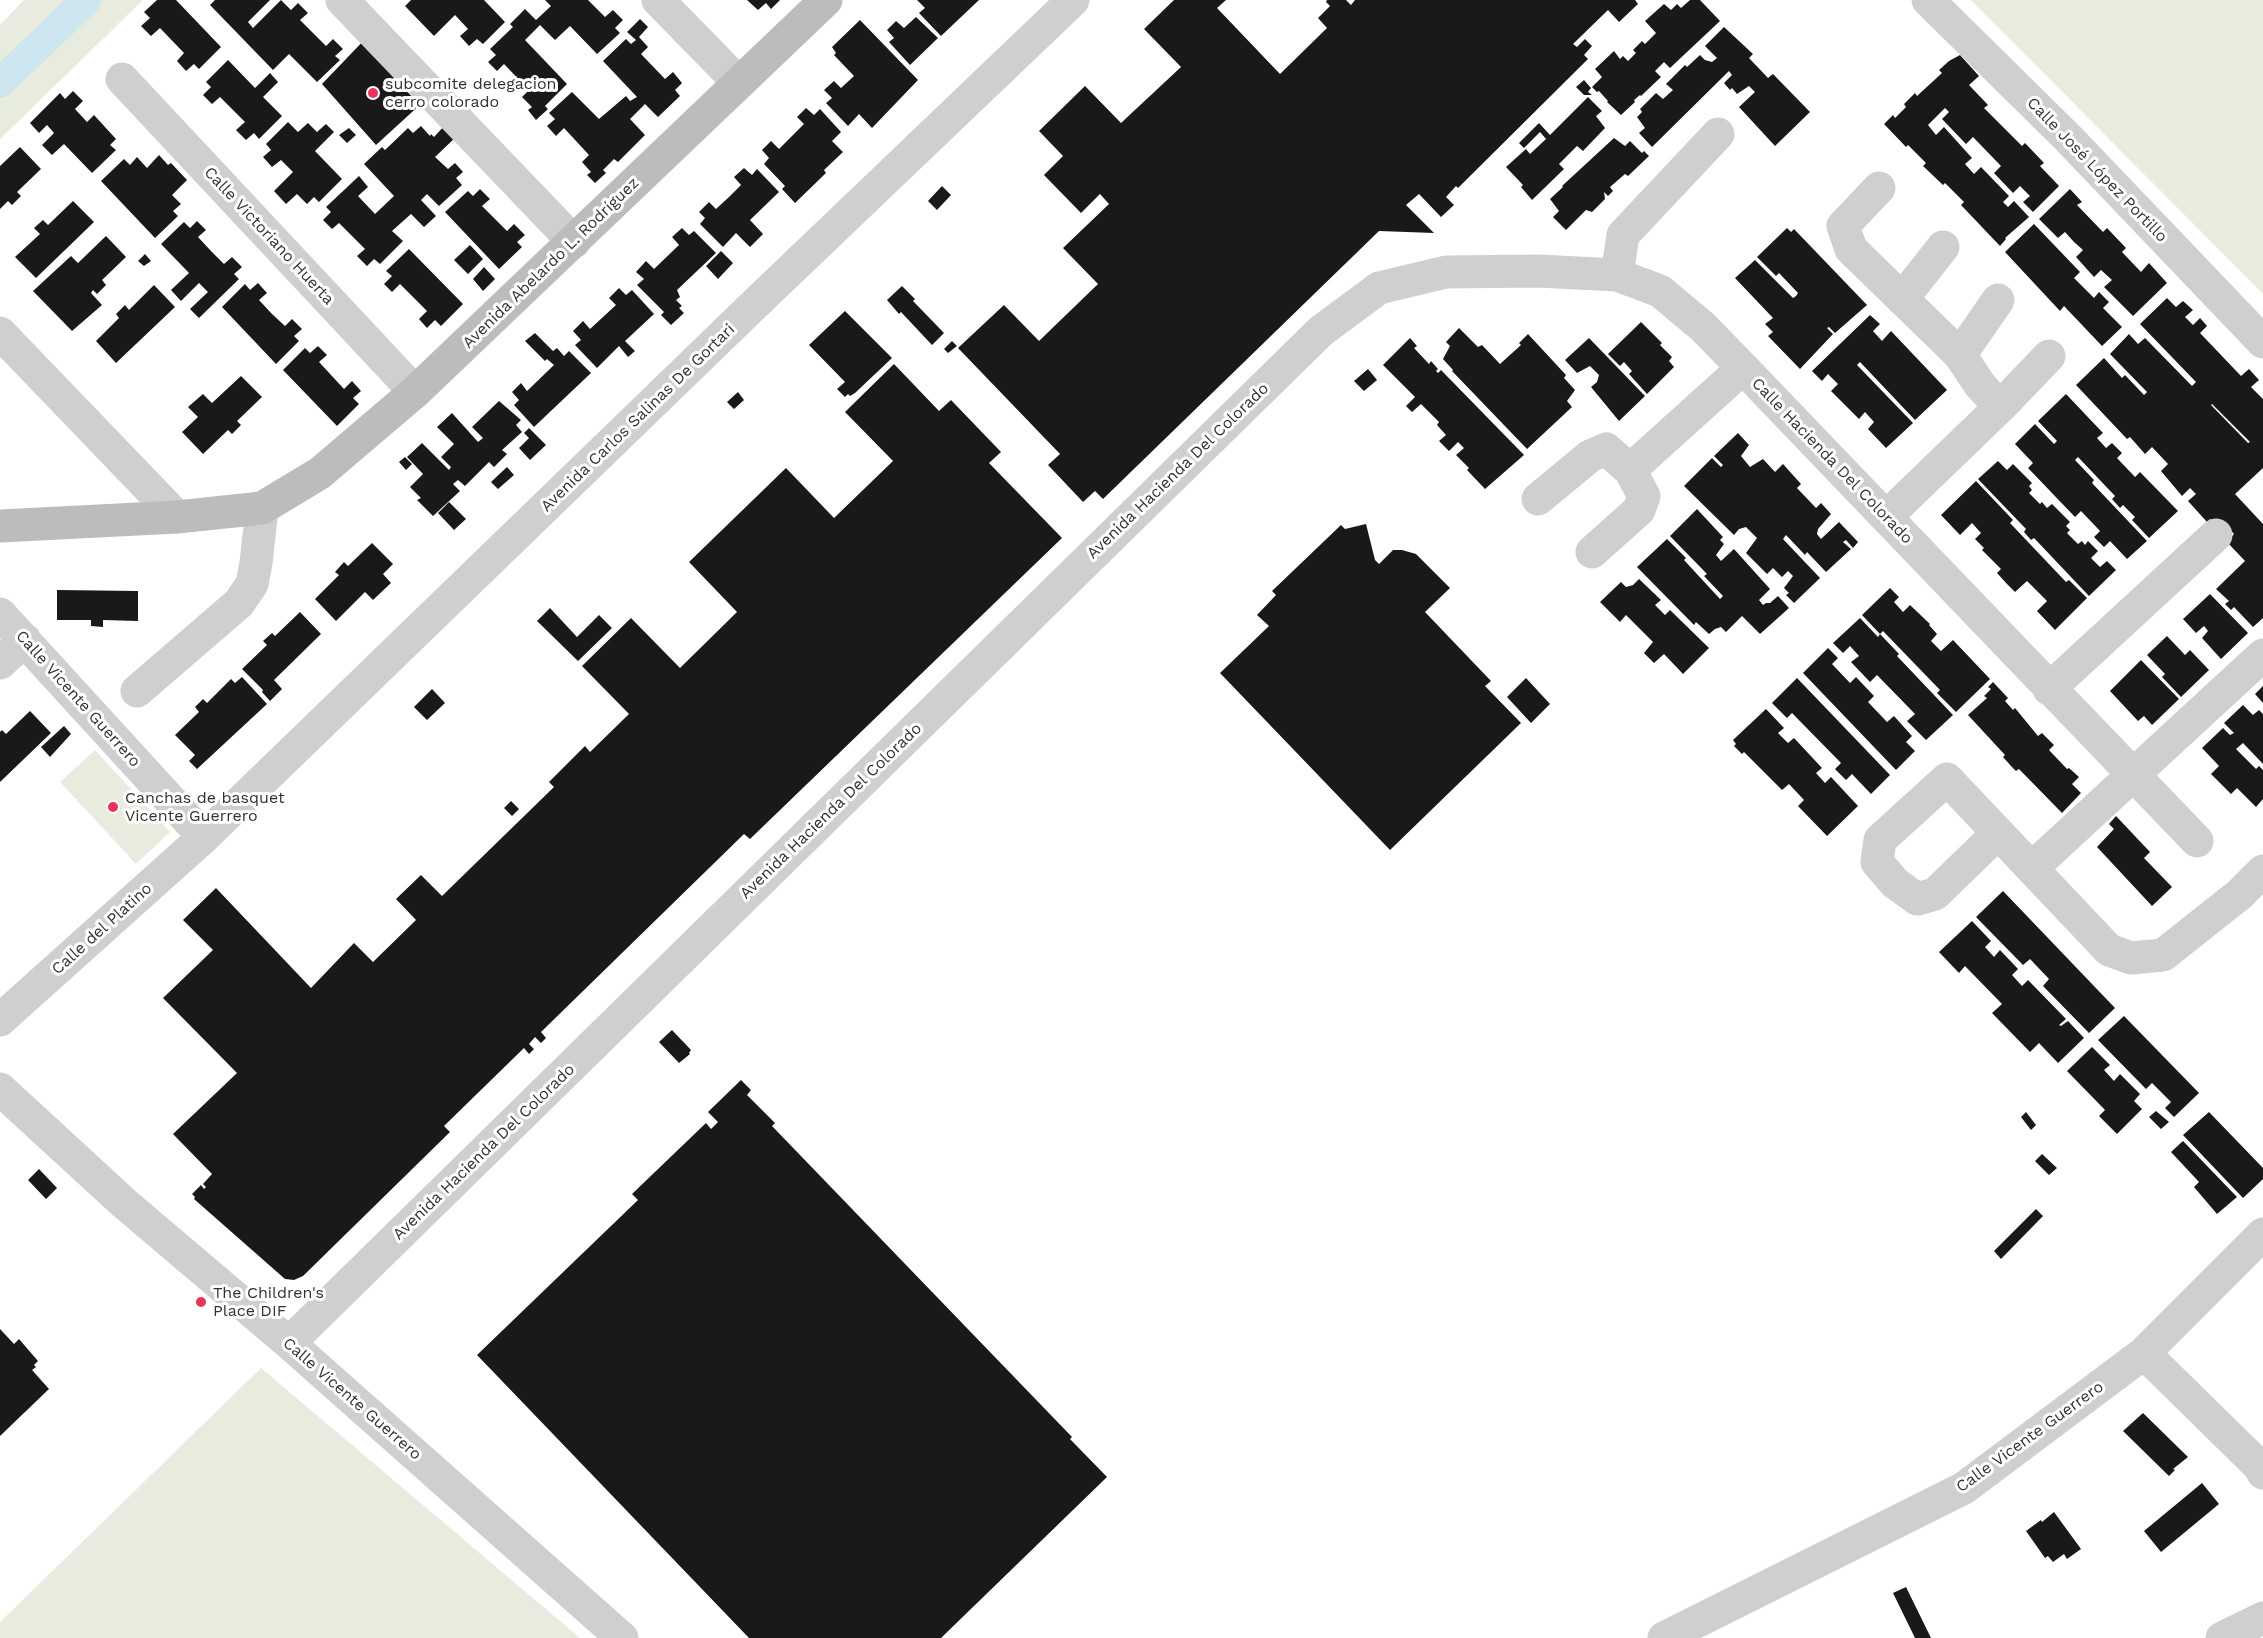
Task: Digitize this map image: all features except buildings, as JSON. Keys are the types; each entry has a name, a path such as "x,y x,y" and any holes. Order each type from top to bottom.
{"street":[{"path":"342,0 574,242"},
{"path":"658,0 739,83"},
{"name":"Avenida Abelardo L. Rodríguez","path":"0,526 177,517 262,508 320,473 415,392 826,0"},
{"name":"Avenida Carlos Salinas De Gortari","path":"204,837 757,302 1074,0"},
{"name":"Calle José López Portillo","path":"1928,0 2068,138 2263,342"},
{"name":"Calle Victoriano Huerta","path":"122,80 415,392"},
{"path":"1617,275 1623,235 1718,134"},
{"path":"1879,188 1843,226 1851,249 1960,355 1980,385 2000,407"},
{"path":"1902,299 1942,247"},
{"name":"Calle Hacienda Del Colorado","path":"1379,288 1446,272 1538,271 1617,275 1660,291 1703,327 2197,841"},
{"name":"Avenida Hacienda Del Colorado","path":"289,1343 1320,331 1379,288"},
{"path":"1960,355 1998,300"},
{"path":"0,333 177,517"},
{"path":"1886,517 2000,407 2049,356"},
{"path":"1630,470 1743,368"},
{"path":"1538,499 1590,456 1606,449 1630,470 1644,496 1639,510 1592,552"},
{"path":"137,692 238,603 252,584 262,508"},
{"path":"2049,689 2216,535"},
{"name":"Calle Vicente Guerrero","path":"0,614 204,837"},
{"path":"0,663 25,640"},
{"path":"2032,868 2263,655"},
{"path":"1998,833 2109,950 2131,958 2163,954 2240,894 2263,871"},
{"name":"Calle del Platino","path":"0,1020 204,837"},
{"name":"Calle Vicente Guerrero","path":"0,1089 124,1203 289,1343 622,1638"},
{"name":"Calle Vicente Guerrero","path":"1664,1638 1964,1488 2144,1353 2263,1234"},
{"path":"2144,1353 2260,1467 2263,1473"},
{"path":"2222,1638 2263,1618"}],"shaded area":[{"path":"24,0 143,0 0,139 0,25"},
{"path":"1971,0 2263,0 2263,294"},
{"path":"95,750 170,832 136,864 60,782"},
{"path":"261,1368 580,1638 0,1638 0,1622"}],"waterway":[{"path":"0,83 86,0"}],"place":[{"name":"subcomite delegacion cerro colorado","path":"373,93"},
{"name":"Canchas de basquet Vicente Guerrero","path":"113,807"},
{"name":"The Children's Place DIF","path":"201,1302"}]}
